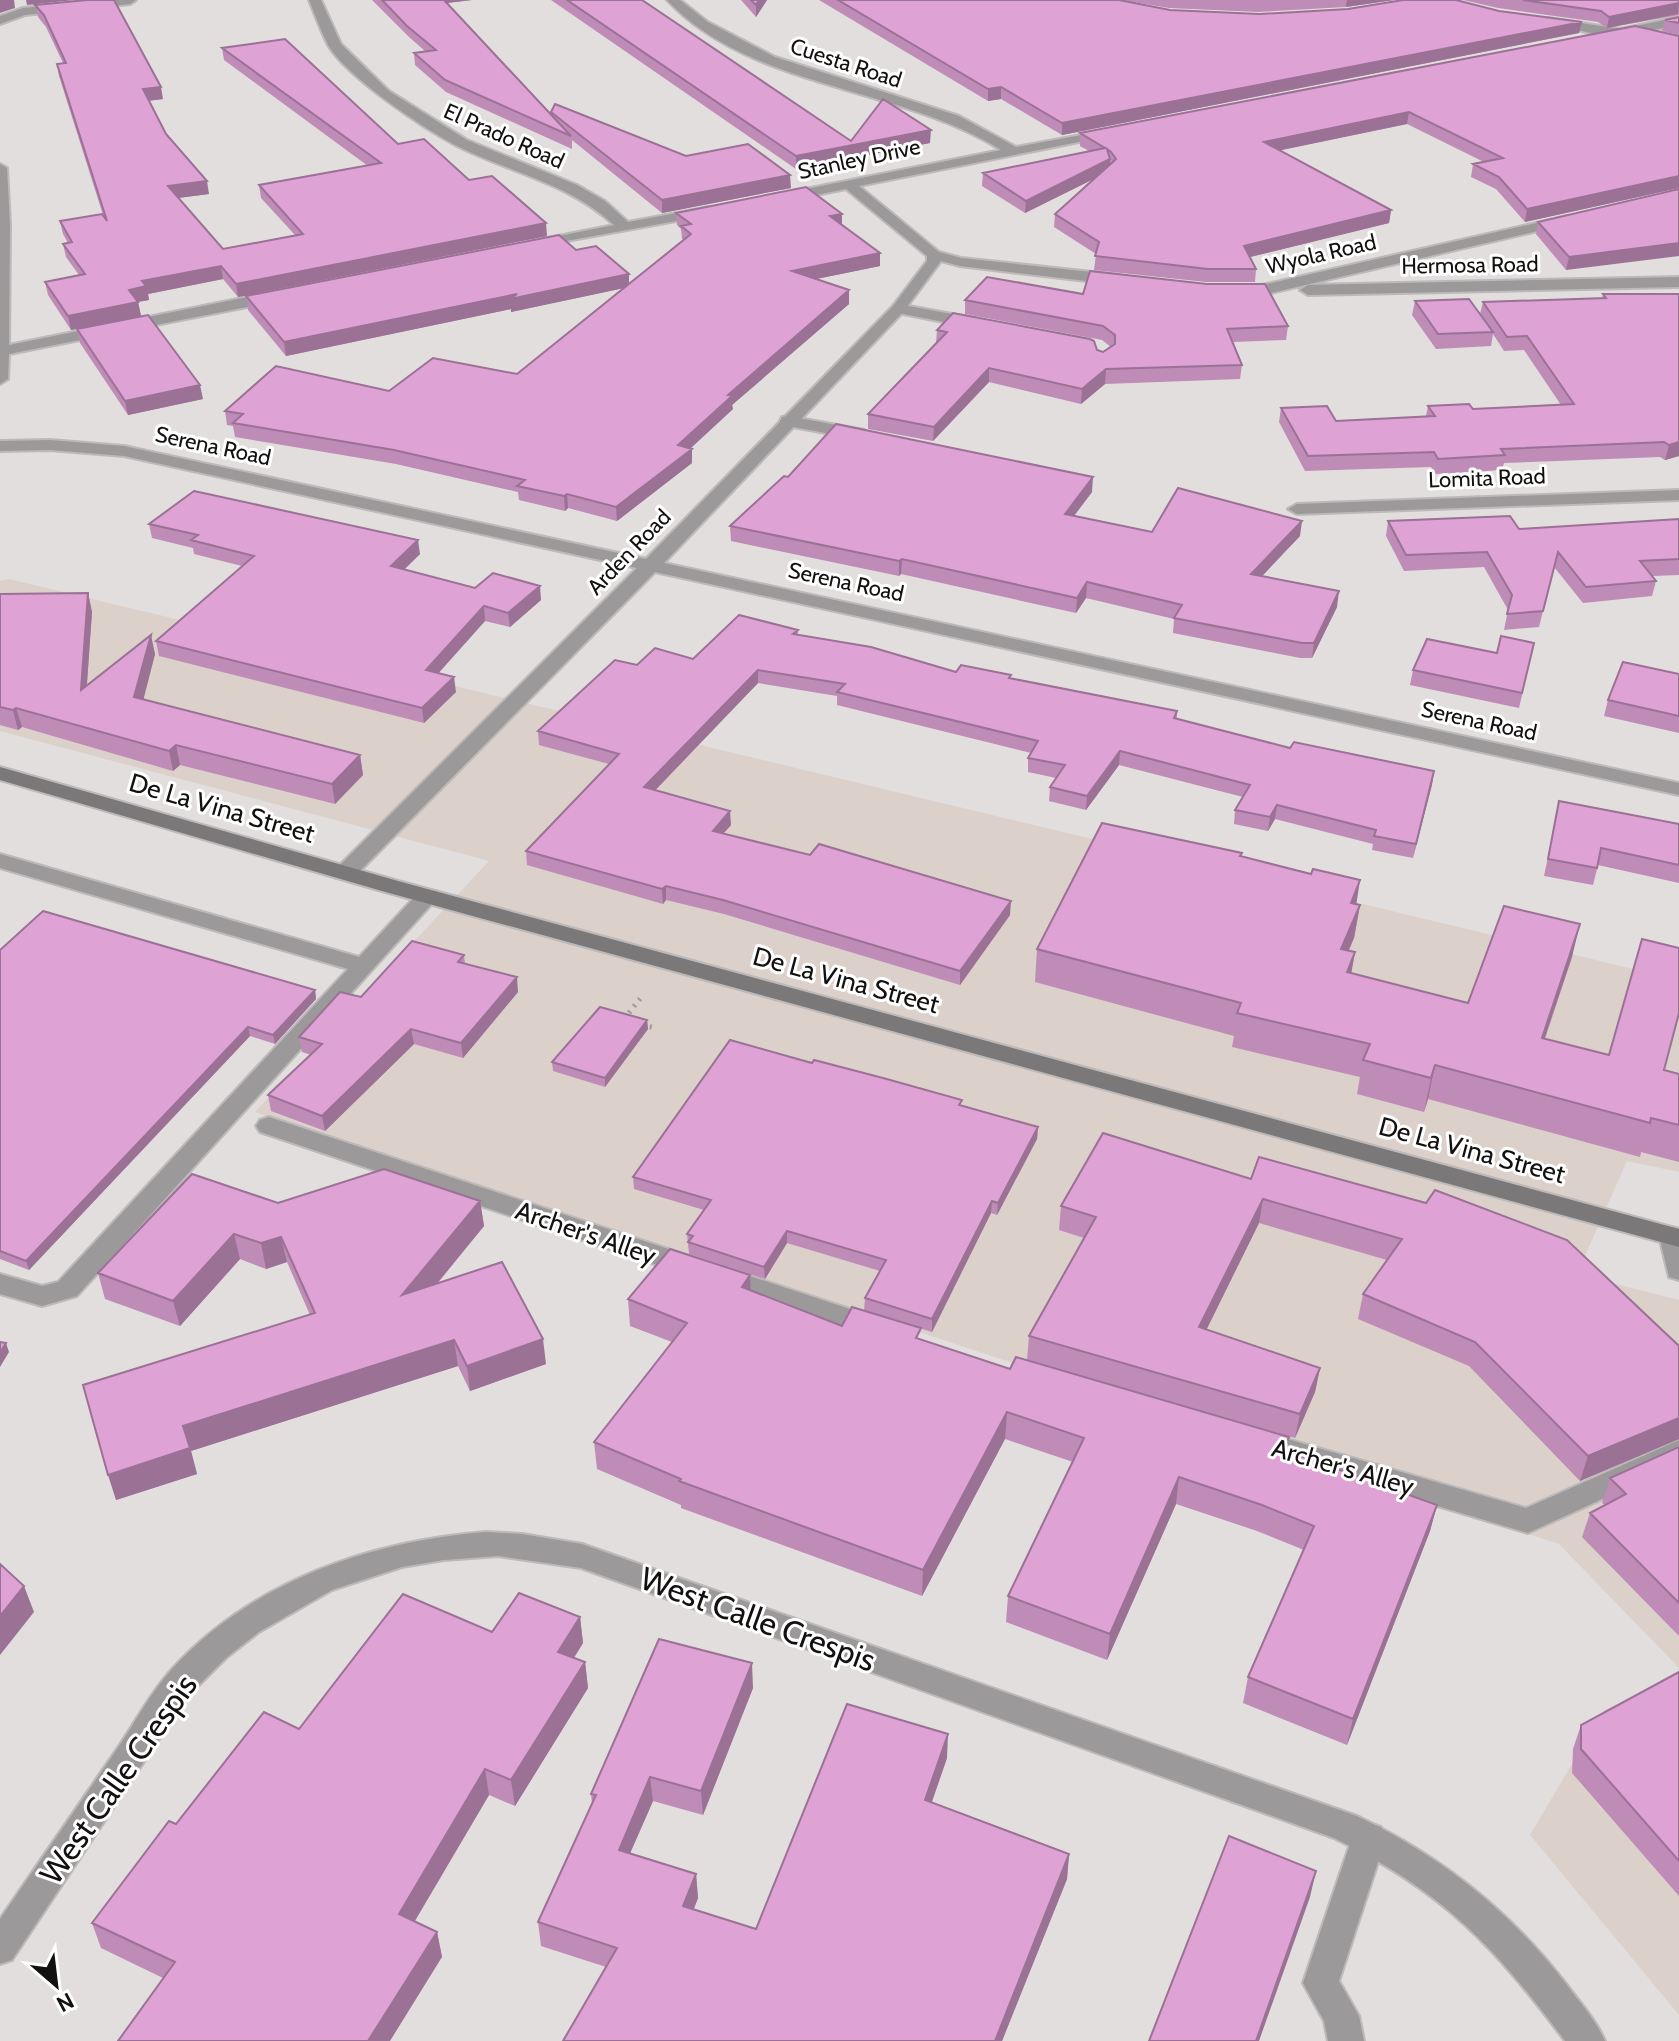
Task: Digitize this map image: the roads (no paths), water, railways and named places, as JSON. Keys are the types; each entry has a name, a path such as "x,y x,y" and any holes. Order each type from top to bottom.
{"street":[{"path":"0,20 37,10 130,0"},
{"name":"El Prado Road","path":"315,0 335,46 384,94 462,143 572,188 600,204 625,227"},
{"name":"Cuesta Road","path":"673,0 712,31 767,58 957,120 1013,151"},
{"path":"1541,21 1679,41"},
{"path":"1567,42 1679,21"},
{"name":"Stanley Drive","path":"760,202 1121,130"},
{"path":"0,168 0,379"},
{"path":"849,185 934,255 960,262 1142,283"},
{"path":"517,249 730,207"},
{"name":"Wyola Road","path":"1217,291 1262,290 1586,215"},
{"name":"Arden Road","path":"345,873 652,564 898,309 934,261 934,255"},
{"name":"Hermosa Road","path":"1262,290 1679,282"},
{"path":"1,351 285,295"},
{"path":"898,309 989,326"},
{"path":"788,421 878,438"},
{"name":"Serena Road","path":"0,446 50,445 124,451 1679,789"},
{"name":"Lomita Road","path":"1297,509 1679,495"},
{"name":"De La Vina Street","path":"0,773 428,896 1675,1237"},
{"path":"0,861 364,966"},
{"path":"0,1284 42,1296 67,1289 428,896"},
{"name":"Archer's Alley","path":"269,1126 723,1279 906,1337"},
{"path":"1675,1237 1679,1270"},
{"name":"Archer's Alley","path":"1225,1432 1528,1521 1679,1451"},
{"name":"West Calle Crespis","path":"0,1948 183,1680 233,1633 292,1595 355,1567 419,1550 486,1544 582,1556 1330,1821 1369,1838 1448,1887 1509,1942 1587,2041"},
{"path":"1346,2041 1341,2016 1321,1983 1369,1838"}]}
